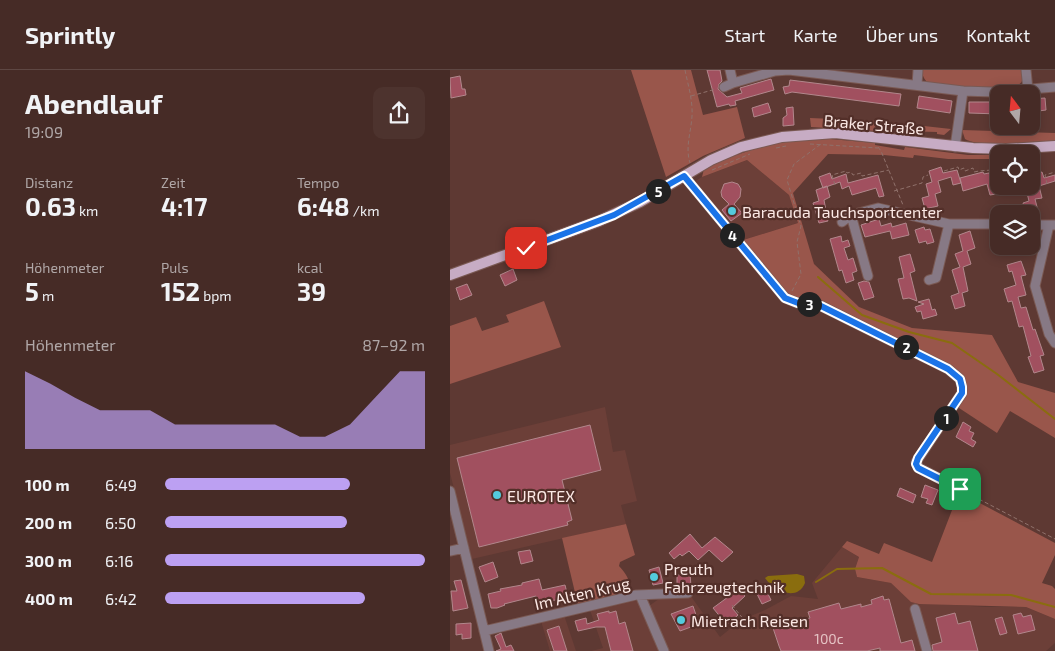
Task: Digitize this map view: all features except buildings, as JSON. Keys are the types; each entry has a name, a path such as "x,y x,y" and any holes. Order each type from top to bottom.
{"main road":[{"name":"Braker Straße","path":"450,275 614,215 688,173 741,147 782,137 835,133 955,147 1006,149 1055,146"}],"street":[{"path":"730,70 733,83"},
{"path":"724,87 775,71 802,70 876,75 917,85 963,91 990,92"},
{"path":"917,85 918,70"},
{"path":"1026,70 1028,85"},
{"path":"1040,89 1055,87"},
{"path":"955,147 963,91"},
{"path":"688,173 779,292 790,301 821,306 948,369 960,379 962,393 916,462 918,468 948,484"},
{"path":"842,222 851,215 878,208 949,224 990,224"},
{"path":"851,215 868,276"},
{"path":"929,280 936,278 949,224"},
{"path":"1052,225 1035,286 1049,334 1055,343"},
{"path":"450,491 489,651"},
{"path":"450,551 464,548"},
{"name":"Im Alten Krug","path":"484,631 640,595 688,593"},
{"path":"640,595 664,651"},
{"path":"915,609 926,651"}],"path":[{"path":"684,70 691,96 692,116 687,152 688,173"},
{"path":"691,96 724,87"},
{"path":"810,144 878,148"},
{"path":"790,301 794,287 800,279 802,267 797,242 800,223 787,180 794,164 821,144"},
{"path":"878,144 906,215"},
{"path":"776,148 794,145"},
{"path":"709,171 750,154"},
{"path":"944,171 958,167 959,170 973,168 974,172 984,169 990,171"},
{"path":"834,185 832,175 846,171 846,173 851,172 852,175 861,173 862,176 889,170"},
{"path":"1047,184 1045,175 1055,172"},
{"path":"894,191 922,183 923,177 928,176"},
{"path":"948,484 1055,539"},
{"path":"732,606 749,626"}],"shaded area":[{"path":"631,70 691,70 703,115 737,107 745,138 703,156 666,177"},
{"path":"921,70 1022,70 1023,78 1022,82 1017,85 990,85 990,87 972,88 938,85 927,82"},
{"path":"810,118 879,121 951,129 944,135 937,134 937,132 878,128 877,131 811,127"},
{"path":"962,130 990,131 990,135 1040,135 1040,133 1055,133 1055,141 1008,144 972,142 965,139"},
{"path":"819,138 875,143 875,145 904,150 905,147 968,155 990,155 990,159 948,159 914,155 913,158 884,155 828,154 793,193 814,264 859,307 912,328 992,335 1018,382 1055,393 1055,438 1010,411 997,433 956,406 961,378 822,304 791,299 740,241 798,223 789,195 747,160 702,177 704,169 732,157 760,147 788,141"},
{"path":"747,160 789,195 798,223 740,241 692,183 702,177"},
{"path":"544,301 561,347 450,384 450,326 476,317 482,331 509,322 506,315"},
{"path":"605,407 613,452 625,450 637,501 621,505 626,524 472,559 450,473 450,445"},
{"path":"959,492 1055,543 1055,555 1042,583 1055,589 1055,619 1026,607 919,604 911,602 891,583 857,577 855,569 859,557 842,547 847,541 879,554 884,543 932,562"},
{"path":"626,524 635,555 620,562 619,566 628,578 630,593 578,605 562,538"},
{"path":"842,547 859,557 855,569 857,577 891,583 912,602 986,607 1026,607 1055,619 1055,643 1046,651 668,651 649,606 663,596 690,595 720,637 741,620 791,596 818,599 812,583"},
{"path":"797,574 804,576 805,583 797,592 791,593 785,593 774,587 765,578 768,576"},
{"path":"632,600 639,602 661,651 591,651 603,648 590,610"},
{"path":"564,615 576,651 550,651 541,621"}],"waterway":[{"path":"818,277 862,315 909,332 952,343 997,374 1055,419"},
{"path":"816,582 837,569 882,568 931,594 1011,595 1055,607"}],"place":[{"name":"Baracuda Tauchsportcenter","path":"732,211"},
{"name":"EUROTEX","path":"497,495"},
{"name":"Preuth Fahrzeugtechnik","path":"654,577"},
{"name":"Mietrach Reisen","path":"681,620"}],"route":[{"path":"526,248 614,215 684,176 785,298 798,303 821,306 956,374 962,383 962,393 918,458 916,464 918,468 960,489"}]}
